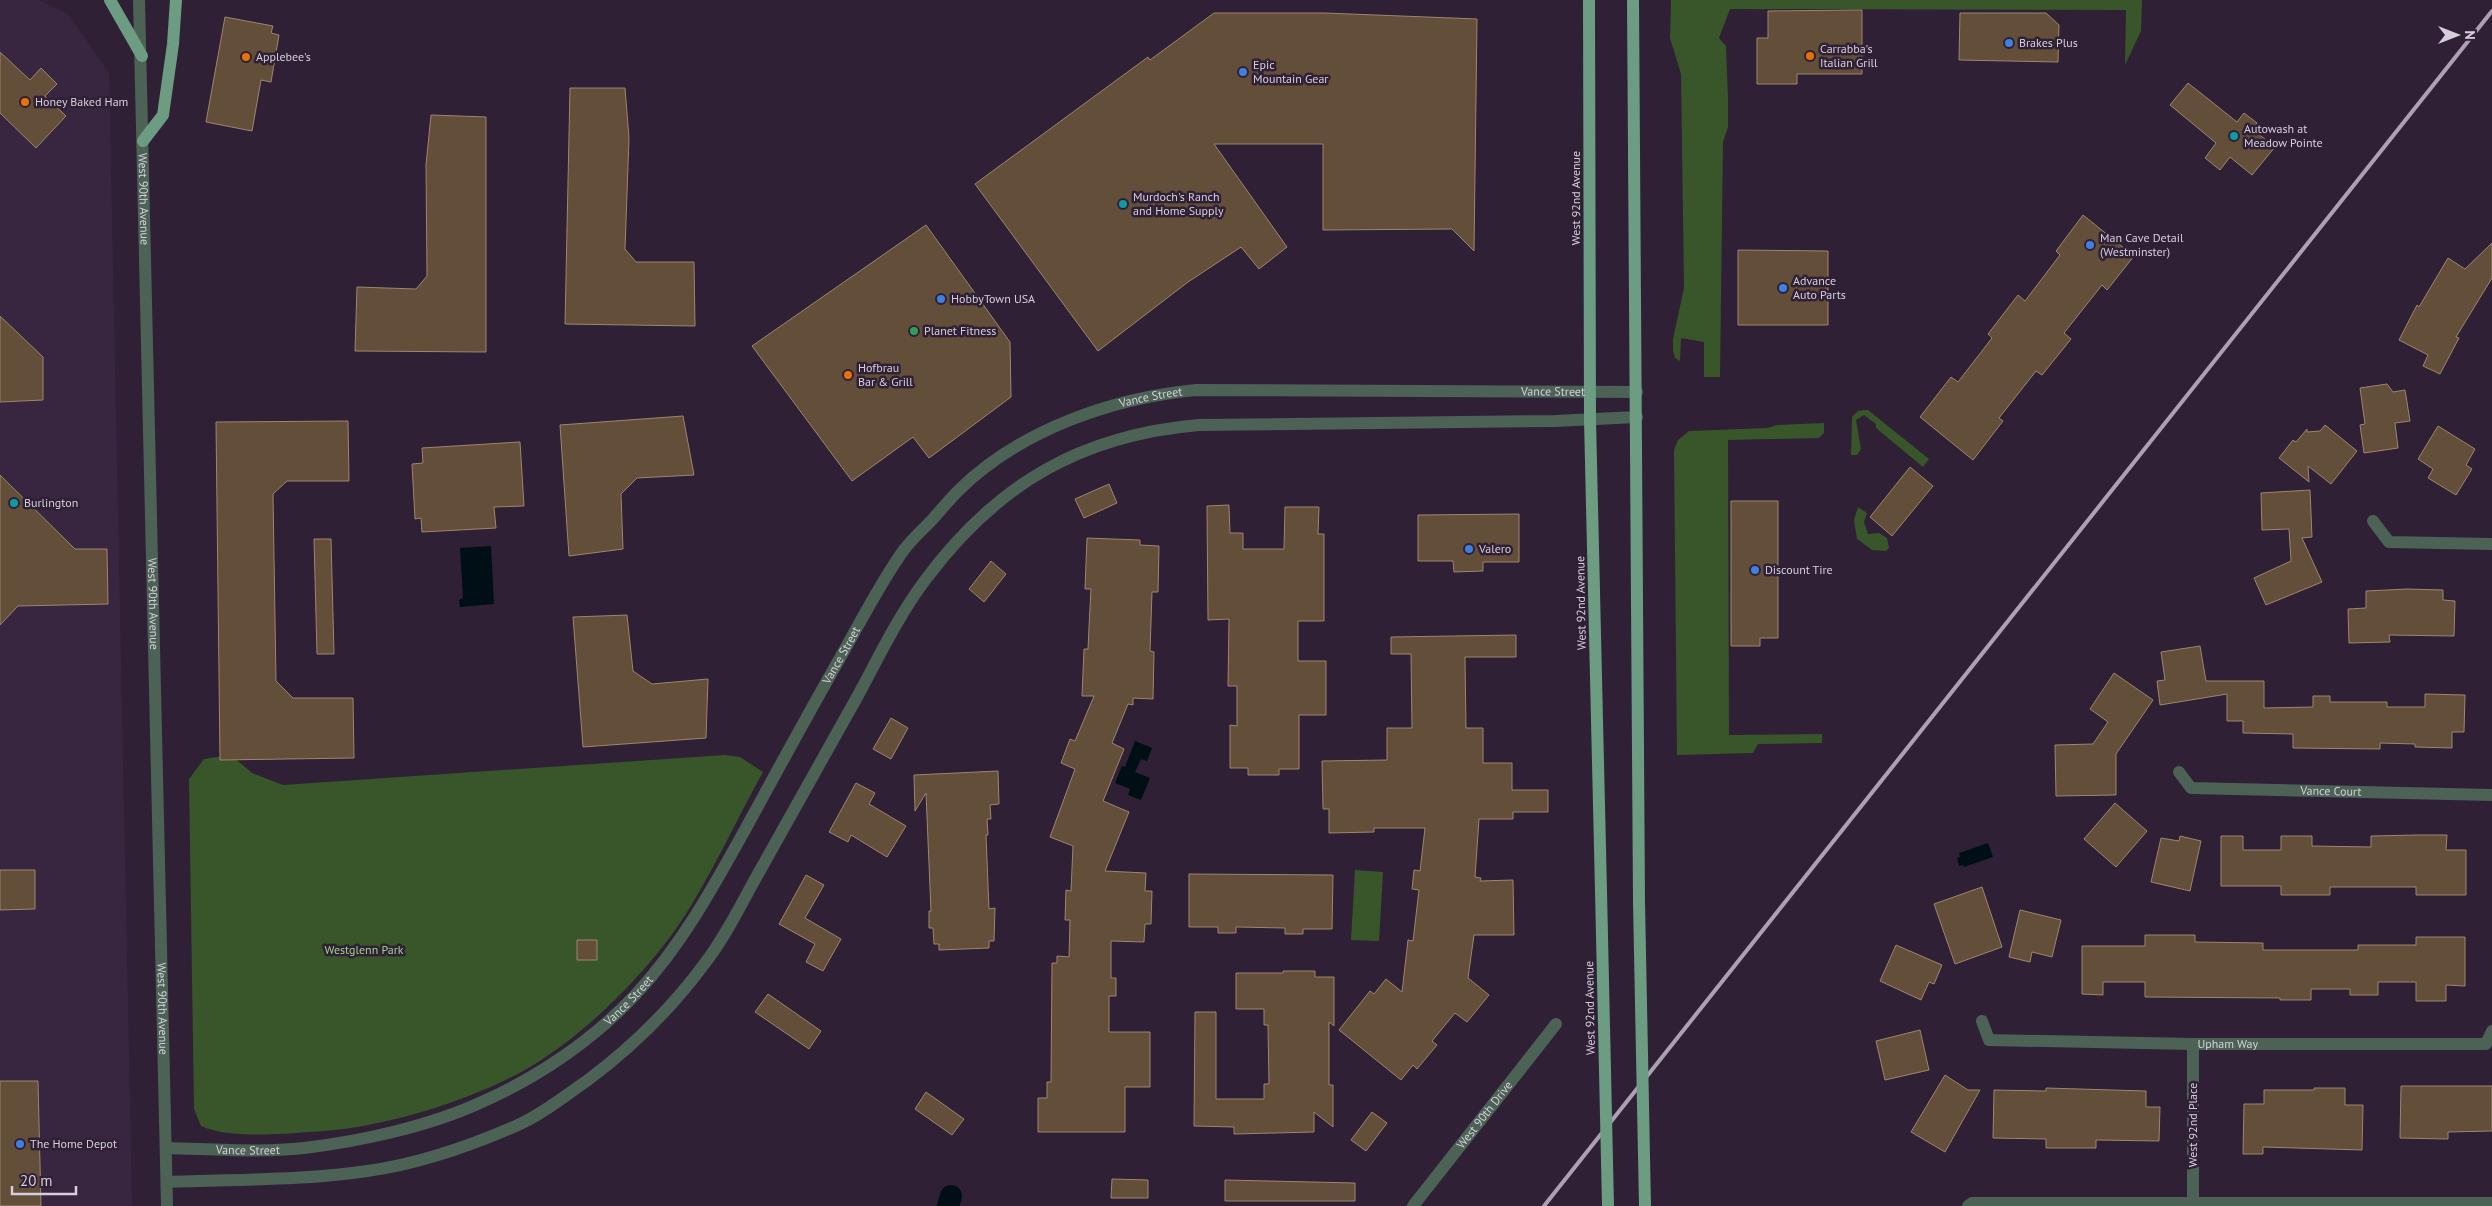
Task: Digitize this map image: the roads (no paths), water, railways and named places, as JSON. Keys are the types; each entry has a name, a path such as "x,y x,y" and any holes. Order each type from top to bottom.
{"main road":[{"path":"110,0 142,56"},
{"path":"143,142 163,115 173,44 176,0"},
{"name":"West 92nd Avenue","path":"1588,0 1590,420 1608,1206"},
{"path":"1633,0 1639,902 1645,1206"}],"street":[{"name":"West 90th Avenue","path":"139,0 142,56 167,1206"},
{"name":"Vance Street","path":"166,1148 230,1150 302,1148 358,1139 428,1121 483,1102 530,1077 572,1050 602,1026 636,994 699,910 798,730 904,549 959,489 1009,451 1038,435 1072,420 1126,402 1161,393 1196,390 1637,392"},
{"path":"166,1182 333,1175 368,1171 435,1157 521,1124 569,1093 616,1059 671,1006 716,947 888,641 925,580 961,538 995,505 1057,463 1092,446 1159,428 1199,425 1590,420 1637,417"},
{"path":"2373,521 2389,542 2492,544"},
{"name":"Vance Court","path":"2179,772 2191,788 2492,795"},
{"name":"Upham Way","path":"1982,1021 1989,1040 2193,1044 2486,1044 2492,1031"},
{"name":"West 90th Drive","path":"1413,1206 1556,1024"},
{"name":"West 92nd Place","path":"2193,1044 2193,1205"},
{"path":"1970,1205 2492,1203"}],"waterway":[{"path":"948,1206 951,1196"}],"railway":[{"path":"1544,1206 2492,11"}],"place":[{"name":"Brakes Plus","path":"2009,43"},
{"name":"Carrabba's Italian Grill","path":"1810,56"},
{"name":"Applebee's","path":"246,57"},
{"name":"Epic Mountain Gear","path":"1243,72"},
{"name":"Honey Baked Ham","path":"25,102"},
{"name":"Autowash at Meadow Pointe","path":"2234,136"},
{"name":"Murdoch's Ranch and Home Supply","path":"1123,204"},
{"name":"Man Cave Detail (Westminster)","path":"2090,245"},
{"name":"Advance Auto Parts","path":"1783,288"},
{"name":"HobbyTown USA","path":"941,299"},
{"name":"Planet Fitness","path":"914,331"},
{"name":"Hofbrau Bar & Grill","path":"848,375"},
{"name":"Burlington","path":"14,503"},
{"name":"Valero","path":"1469,549"},
{"name":"Discount Tire","path":"1755,570"},
{"name":"The Home Depot","path":"20,1144"}],"park label":[{"name":"Westglenn Park","path":"364,950"}]}
